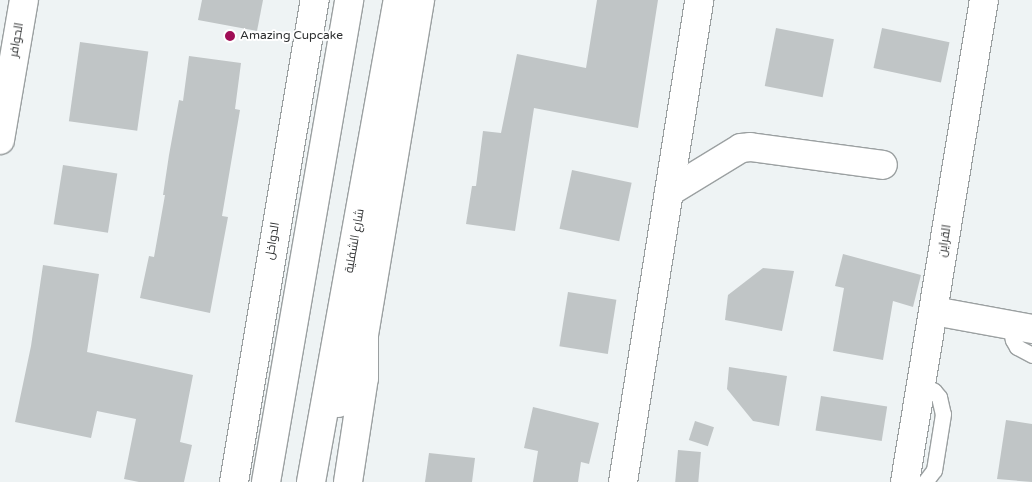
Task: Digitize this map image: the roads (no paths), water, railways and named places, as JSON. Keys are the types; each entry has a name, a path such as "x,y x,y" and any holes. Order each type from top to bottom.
{"street":[{"name":"الحوافر","path":"0,140 24,0"},
{"name":"الدواخل","path":"234,482 315,0"},
{"path":"266,482 349,0"},
{"name":"شارع الشفلية","path":"313,473 398,0"},
{"name":"شارع الشفلية","path":"348,482 364,378 364,335 420,0"},
{"path":"623,482 699,0"},
{"name":"القراين","path":"905,482 984,0"},
{"path":"669,192 742,148 750,147 883,165"},
{"path":"934,312 1021,327"},
{"path":"313,473 364,335"}],"lane":[{"path":"1021,327 1013,340 1018,347 1032,355"},
{"path":"922,384 934,391 939,397 944,414 934,470 925,482"}],"place":[{"name":"Amazing Cupcake","path":"230,36"}]}
